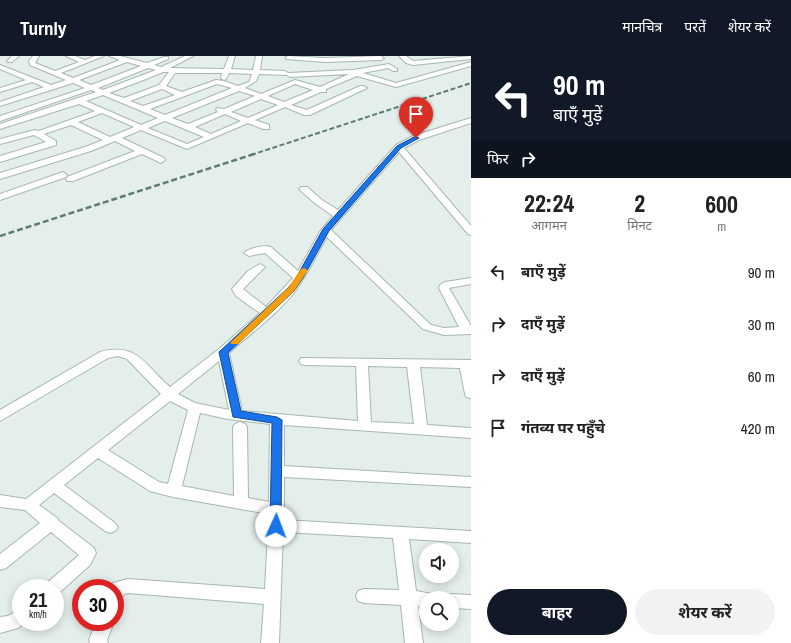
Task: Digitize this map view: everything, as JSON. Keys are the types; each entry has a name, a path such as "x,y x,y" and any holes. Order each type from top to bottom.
{"street":[{"path":"16,56 4,63 14,72 50,88"},
{"path":"36,56 32,61 32,64 212,137"},
{"path":"69,56 85,62"},
{"path":"55,73 101,56"},
{"path":"112,56 161,70 255,72 284,76 347,73 392,68 380,57 338,60 288,57 284,76"},
{"path":"0,104 73,80 136,56"},
{"path":"0,127 19,122 103,93 161,70 190,56"},
{"path":"222,82 232,56"},
{"path":"0,197 43,163 74,154 113,139 253,82 259,56"},
{"path":"402,56 408,62 413,63 451,57 469,60"},
{"path":"0,119 92,88 166,58"},
{"path":"310,59 319,74"},
{"path":"338,60 347,73"},
{"path":"79,101 188,147 358,72 387,83 398,84 469,60"},
{"path":"387,83 419,69"},
{"path":"123,101 162,87 174,71"},
{"path":"0,77 14,72"},
{"path":"0,90 33,80"},
{"path":"143,109 214,82 222,82 260,97 309,113 363,88 339,81"},
{"path":"188,127 297,82 345,97"},
{"path":"162,87 266,127"},
{"path":"28,95 59,108"},
{"path":"0,142 37,133 101,111"},
{"path":"30,505 223,352 267,313 291,289 299,278 326,230 399,147 416,138 471,120"},
{"path":"19,122 74,154"},
{"path":"72,122 142,150 161,160"},
{"path":"0,159 53,143"},
{"path":"399,147 471,232"},
{"path":"0,176 22,179 66,177 142,150"},
{"path":"43,163 78,184"},
{"path":"0,164 22,179"},
{"path":"304,189 318,202 339,215"},
{"path":"326,230 427,327 435,331 443,333 469,330 465,317 444,287 450,283 471,281"},
{"path":"249,253 266,249 299,278"},
{"path":"260,267 237,289 240,294 267,313"},
{"path":"0,416 104,355 124,352 131,356 170,394 181,402 238,421 277,420 471,433"},
{"path":"223,352 238,421 240,503"},
{"path":"305,361 468,364 471,394"},
{"path":"362,362 365,426"},
{"path":"413,363 421,430"},
{"path":"173,491 196,407"},
{"path":"270,643 276,526 277,420"},
{"path":"98,451 146,483 155,487 276,509"},
{"path":"277,471 471,482"},
{"path":"54,485 110,527"},
{"path":"0,501 30,505 88,553 87,557 63,579"},
{"path":"0,563 52,522"},
{"path":"276,526 471,537"},
{"path":"400,532 414,643"},
{"path":"124,587 272,597"},
{"path":"364,596 419,599"},
{"path":"459,601 471,602"},
{"path":"0,625 12,623"},
{"path":"99,643 98,640 102,631"}],"railway":[{"path":"251,155 471,83"},
{"path":"0,236 254,154"}],"slow traffic":[{"path":"235,343 291,289 304,270"}],"route":[{"path":"276,526 277,420 236,414 223,352 267,313 291,289 299,278 326,230 399,147 416,138"}]}
